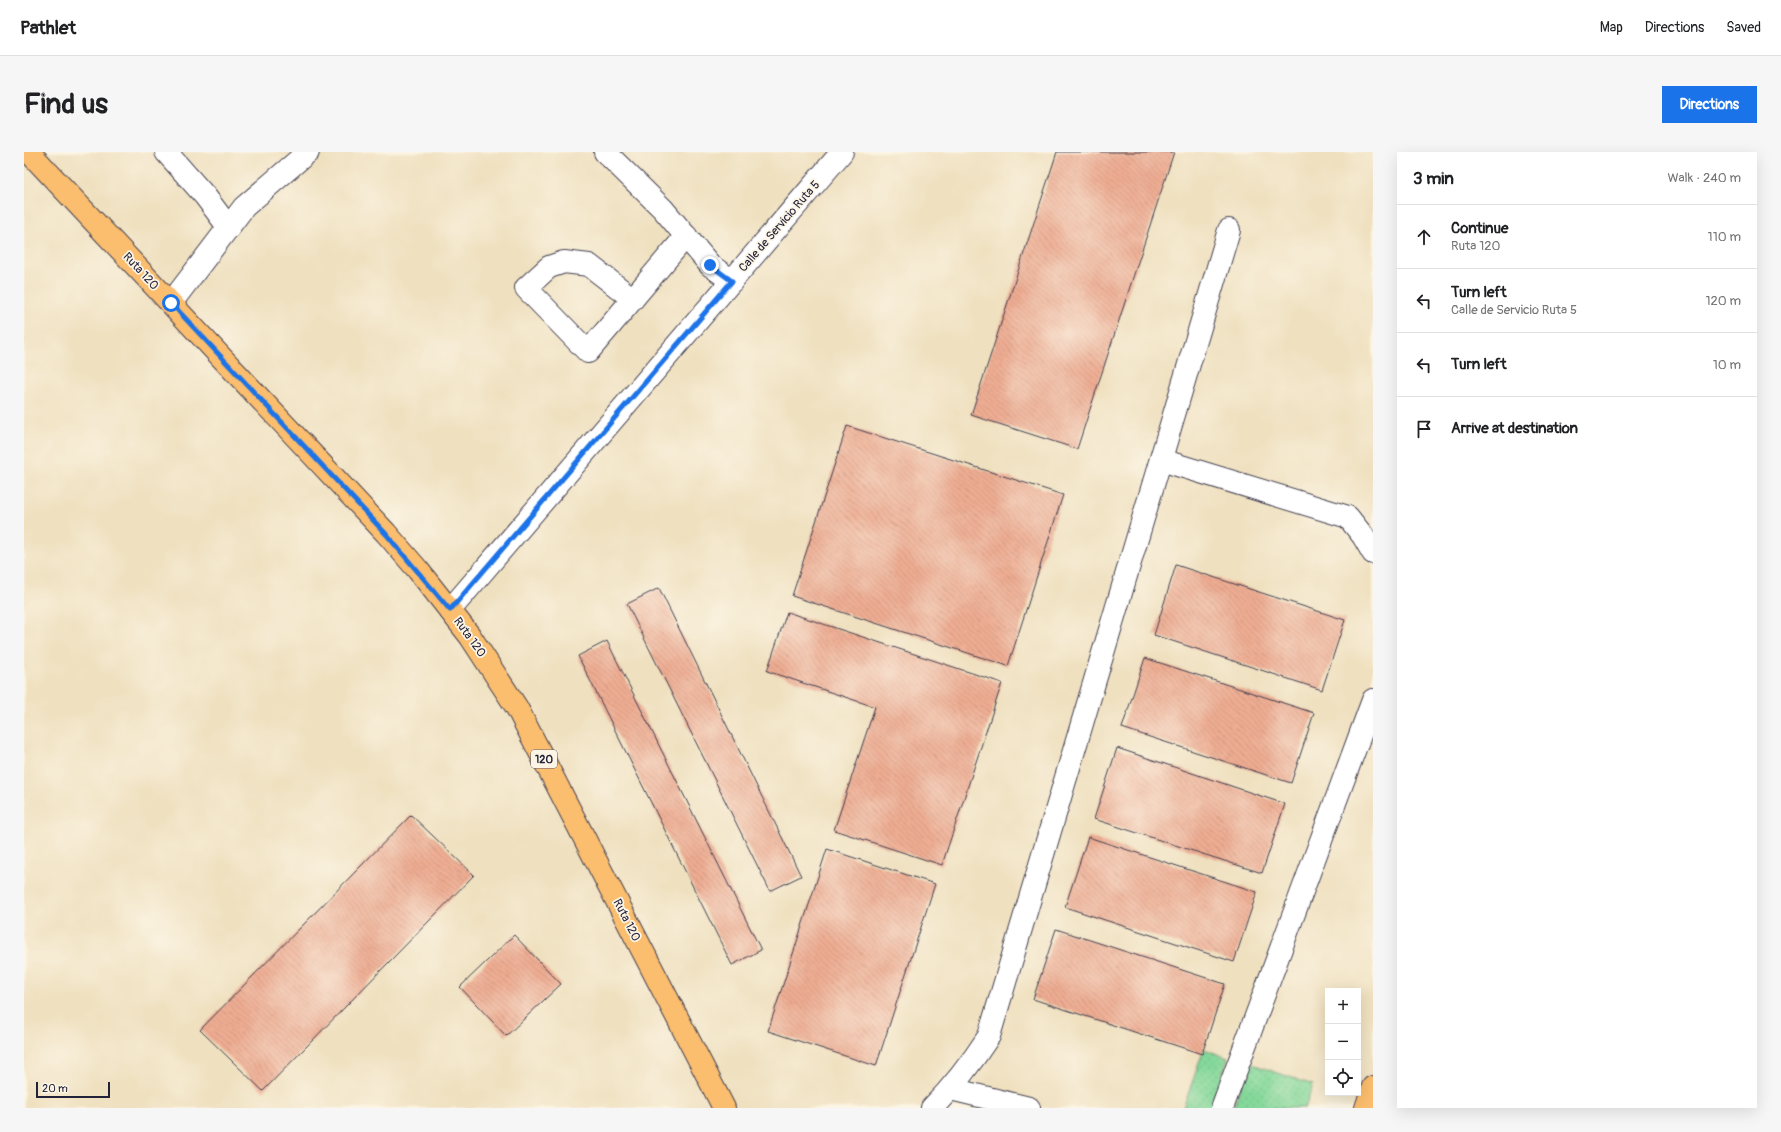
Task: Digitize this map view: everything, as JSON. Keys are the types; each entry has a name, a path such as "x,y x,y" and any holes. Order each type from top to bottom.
{"main road":[{"name":"Ruta 120","path":"29,152 386,534 450,610 490,664 517,708 724,1108"},
{"path":"1366,1108 1373,1087"}],"street":[{"path":"166,152 205,196 229,228"},
{"path":"171,303 244,207 308,152"},
{"path":"605,152 663,209 710,265 732,281"},
{"name":"Calle de Servicio Ruta 5","path":"450,610 842,152"},
{"path":"932,1108 951,1089 989,1036 1229,230"},
{"path":"633,299 589,265 564,262 549,267 526,288 588,352 633,299 686,236"},
{"path":"1161,460 1348,517 1373,552"},
{"path":"1222,1108 1373,700"},
{"path":"951,1089 1029,1108"}],"green space":[{"path":"1204,1049 1228,1058 1211,1108 1183,1108"},
{"path":"1249,1063 1313,1085 1305,1108 1233,1108"}],"building":[{"path":"1057,152 1174,152 1077,449 971,415"},
{"path":"847,426 1063,495 1008,666 792,596"},
{"path":"1176,565 1345,620 1322,690 1154,635"},
{"path":"659,588 801,876 770,891 627,604"},
{"path":"787,612 1002,683 942,865 834,830 875,707 767,671"},
{"path":"607,641 761,950 732,965 578,656"},
{"path":"1145,658 1314,713 1291,783 1122,728"},
{"path":"1117,748 1285,804 1262,873 1094,819"},
{"path":"411,815 474,875 263,1091 200,1030"},
{"path":"1088,837 1257,892 1234,962 1065,907"},
{"path":"827,849 935,884 876,1066 768,1031"},
{"path":"1056,929 1225,984 1202,1054 1033,999"},
{"path":"514,935 561,984 506,1036 460,987"}],"route":[{"path":"171,303 386,534 418,570 450,610 732,281 710,265"}]}
